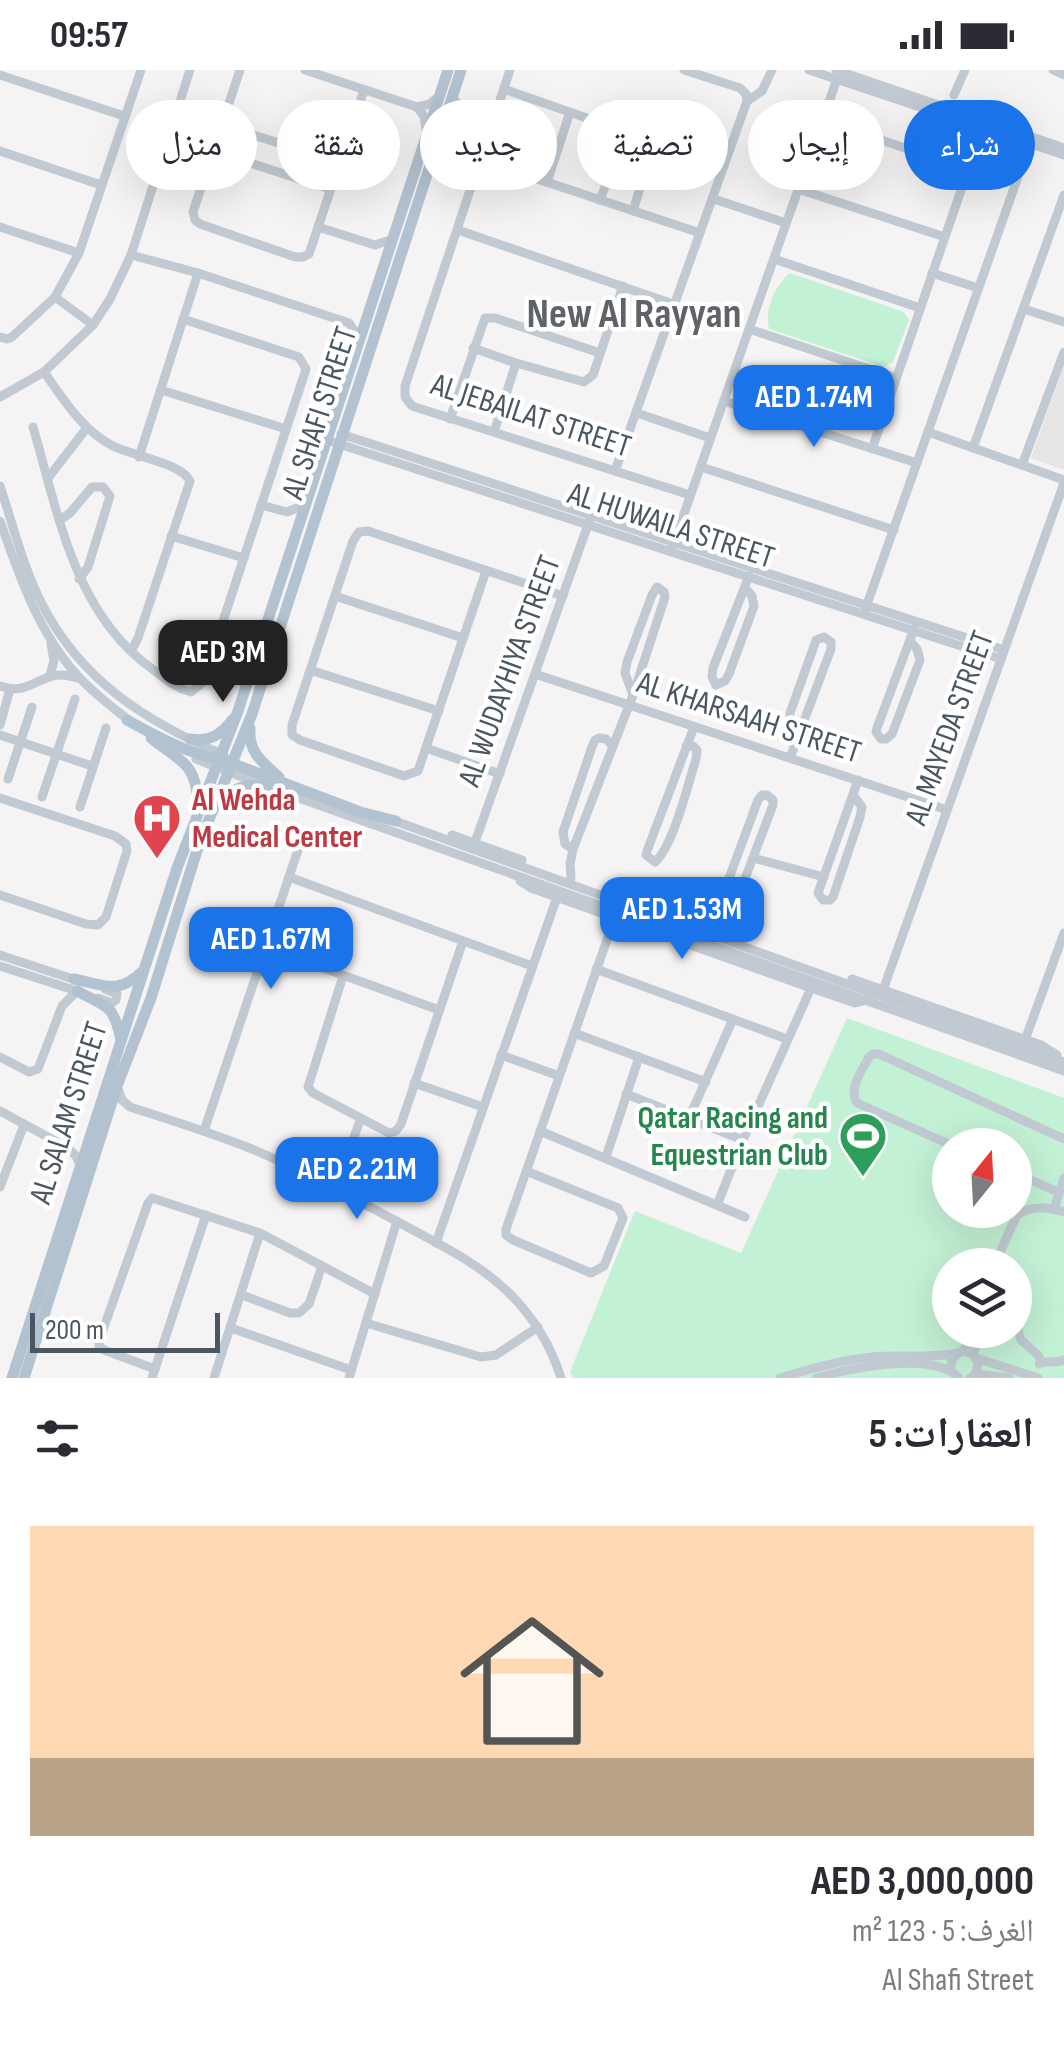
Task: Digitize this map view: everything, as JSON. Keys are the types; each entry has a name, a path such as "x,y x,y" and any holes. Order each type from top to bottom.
{"main road":[{"name":"AL SHAFI STREET","path":"446,100 448,70"},
{"name":"AL SHAFI STREET","path":"444,100 461,70"},
{"name":"AL SHAFI STREET","path":"225,762 252,714 360,339 420,157"},
{"name":"AL SHAFI STREET","path":"225,762 304,505 334,437 420,188"},
{"path":"200,844 203,824 244,706 254,660"},
{"path":"190,739 204,741 214,736 238,711"},
{"path":"252,714 249,741 253,751 279,777"},
{"path":"128,720 157,736 225,762 360,812 396,821"},
{"path":"151,738 192,771 198,787 197,814"},
{"name":"AL SALAM STREET","path":"24,1378 117,1086 152,998 225,762"},
{"name":"AL SALAM STREET","path":"12,1378 142,972 197,814 225,762"},
{"path":"212,812 232,790 251,784 268,786"},
{"path":"76,985 120,987 142,972"},
{"path":"76,985 112,1010 121,1042"}],"street":[{"path":"0,338 8,340 55,297 78,252 141,70"},
{"path":"0,397 44,372 93,325 110,299 131,255 190,70"},
{"path":"230,100 240,70"},
{"path":"305,70 417,107 446,95 451,100"},
{"name":"AL JEBAILAT STREET","path":"500,100 510,70"},
{"path":"684,70 740,88 746,98"},
{"path":"728,154 746,98 762,91 772,70"},
{"path":"810,70 912,100"},
{"path":"954,95 965,70"},
{"path":"1053,70 1064,75"},
{"path":"837,75 853,73 925,100"},
{"path":"0,75 124,116"},
{"path":"829,100 837,75"},
{"path":"504,88 577,114"},
{"path":"361,100 364,90"},
{"path":"417,107 420,111"},
{"path":"557,152 570,112"},
{"path":"872,449 966,172 884,141"},
{"path":"1035,141 1064,151"},
{"path":"0,151 101,186"},
{"path":"557,185 700,234"},
{"path":"200,190 193,212 200,224 295,257 309,254 330,190"},
{"name":"AL JEBAILAT STREET","path":"471,190 405,386 405,397 412,406 690,496"},
{"path":"600,200 604,190"},
{"path":"633,211 639,190"},
{"path":"616,471 717,190"},
{"path":"672,548 798,190"},
{"path":"801,190 945,237"},
{"path":"866,610 1013,190"},
{"path":"974,448 1064,195"},
{"path":"714,199 786,223"},
{"path":"0,227 78,252"},
{"path":"318,227 374,245 392,239"},
{"path":"458,230 676,304"},
{"path":"374,245 385,261"},
{"path":"131,255 349,323 360,339"},
{"path":"774,259 920,308"},
{"path":"932,273 978,288"},
{"path":"139,456 198,274"},
{"path":"474,348 584,382 593,375 623,286"},
{"path":"55,297 93,325"},
{"path":"1024,309 1064,322"},
{"path":"349,323 368,316"},
{"path":"450,418 482,324 489,317 600,353"},
{"path":"33,427 79,579 106,623 141,662 179,688 191,692 198,688 306,369 299,357 183,318"},
{"path":"749,329 896,378"},
{"path":"1022,465 1064,352"},
{"path":"494,432 516,363"},
{"path":"44,372 86,429 112,446 182,470 188,476 190,484 131,651"},
{"path":"161,390 286,430"},
{"path":"724,401 917,464"},
{"path":"638,413 710,438"},
{"path":"48,478 86,429"},
{"path":"928,432 1064,482"},
{"name":"AL HUWAILA STREET","path":"334,437 672,548 748,578 866,610 913,631 1002,655"},
{"path":"700,466 894,530"},
{"name":"AL MAYEDA STREET","path":"883,990 1064,482"},
{"path":"60,520 92,487 103,486 108,491 110,496 88,568 79,579"},
{"path":"0,487 41,602 76,656 129,706 268,786 1064,1071"},
{"path":"261,505 287,512 297,528"},
{"path":"287,512 304,505"},
{"path":"0,521 14,564 51,640 80,679 151,738 181,753 279,777 1064,1060"},
{"name":"AL WUDAYHIYA STREET","path":"475,842 590,521"},
{"path":"486,571 418,771 404,776 292,734 310,670 359,532 368,531 563,596"},
{"path":"172,536 244,558"},
{"path":"748,578 754,606 729,674 716,685 713,668 748,578"},
{"path":"571,878 572,855 630,700 665,598 657,587 627,662 630,700"},
{"path":"335,596 464,638"},
{"path":"913,631 920,660 892,734 881,738 877,728 913,631"},
{"path":"790,758 831,649 824,638 816,640 790,712 790,726 798,736"},
{"path":"50,675 54,660 51,640"},
{"path":"310,670 439,711"},
{"path":"0,725 5,688 31,685 50,675 66,674 80,679"},
{"name":"AL KHARSAAH STREET","path":"535,674 630,700 694,726 947,810"},
{"path":"42,797 75,698"},
{"path":"8,779 32,707"},
{"path":"686,746 697,750 696,760 671,834 656,862 646,856 686,746 694,726"},
{"path":"80,807 106,728"},
{"path":"0,735 92,766"},
{"path":"572,855 562,832 592,747 599,738 612,745"},
{"path":"426,748 500,774"},
{"path":"853,795 862,808 860,817 832,897 826,900 818,896 858,780"},
{"path":"724,934 732,915 773,805 774,800 767,794 758,800 725,890 723,898 732,915"},
{"path":"0,798 115,836 126,844 127,851 106,917 98,924 86,924 0,895"},
{"path":"439,836 450,834 475,842 1041,1045 1064,1060"},
{"path":"204,1131 301,840"},
{"path":"557,873 572,855"},
{"path":"753,858 824,877"},
{"path":"505,872 530,888 811,988 855,1003 868,1000"},
{"path":"289,877 532,966"},
{"path":"436,1243 557,897"},
{"path":"526,1171 622,1212 604,1266 592,1273 506,1236 506,1229 526,1171 574,1033 614,917"},
{"path":"1024,1040 1064,934"},
{"path":"344,976 308,1088 389,1133 396,1131 463,941"},
{"path":"266,947 440,1010"},
{"path":"0,955 76,985"},
{"path":"0,966 49,982 76,985"},
{"path":"596,969 787,1039"},
{"path":"49,982 58,992 62,1006"},
{"path":"0,1057 30,1072 38,1070 62,1006 76,985"},
{"path":"717,1206 811,988"},
{"path":"690,1118 733,1019"},
{"path":"574,1033 706,1082"},
{"path":"932,1137 857,1103 852,1096 854,1088 869,1056 879,1054 1064,1139"},
{"path":"501,1055 559,1076"},
{"path":"606,1157 639,1058"},
{"path":"414,1084 484,1108"},
{"path":"117,1086 122,1100 130,1107 255,1150 335,1188 482,1269 510,1293 538,1327 561,1378"},
{"path":"626,1094 743,1140"},
{"path":"108,1115 130,1107"},
{"path":"0,1111 68,1148 80,1165"},
{"path":"335,1188 361,1118"},
{"path":"1,1182 24,1125"},
{"path":"540,1131 745,1217"},
{"path":"68,1148 80,1148 88,1141"},
{"path":"1002,1248 1017,1215 1024,1210 1059,1210 1058,1192 1064,1178"},
{"path":"1032,1181 1058,1192"},
{"path":"206,1216 154,1374 104,1350 99,1341 152,1198 206,1216 260,1234 376,1294"},
{"path":"231,1328 350,1374 397,1222"},
{"path":"214,1378 260,1234"},
{"path":"242,1295 300,1313 309,1304 322,1266"},
{"path":"366,1323 482,1356 496,1355 538,1327"},
{"path":"967,1354 969,1348"},
{"path":"955,1375 951,1361 971,1348"},
{"path":"780,1378 830,1364 909,1354 967,1354 1035,1377 1040,1362 1030,1348"},
{"path":"967,1354 978,1363 973,1376 1009,1378"},
{"path":"1040,1362 1064,1360"},
{"path":"29,1361 34,1378"},
{"path":"816,1378 875,1365 930,1364 955,1375"}],"shaded area":[{"path":"1064,366 1064,470 1031,458"}],"green space":[{"path":"790,273 904,312 909,320 893,362 884,367 769,329 772,298"},
{"name":"Qatar Racing and Equestrian Club","path":"847,1018 1064,1098 1064,1378 573,1378 570,1372 635,1211 741,1253"}],"place":[{"name":"Al Wehda Medical Center","path":"157,860"},
{"name":"Qatar Racing and Equestrian Club","path":"863,1178"}],"district":[{"name":"New Al Rayyan","path":"634,314"}]}
